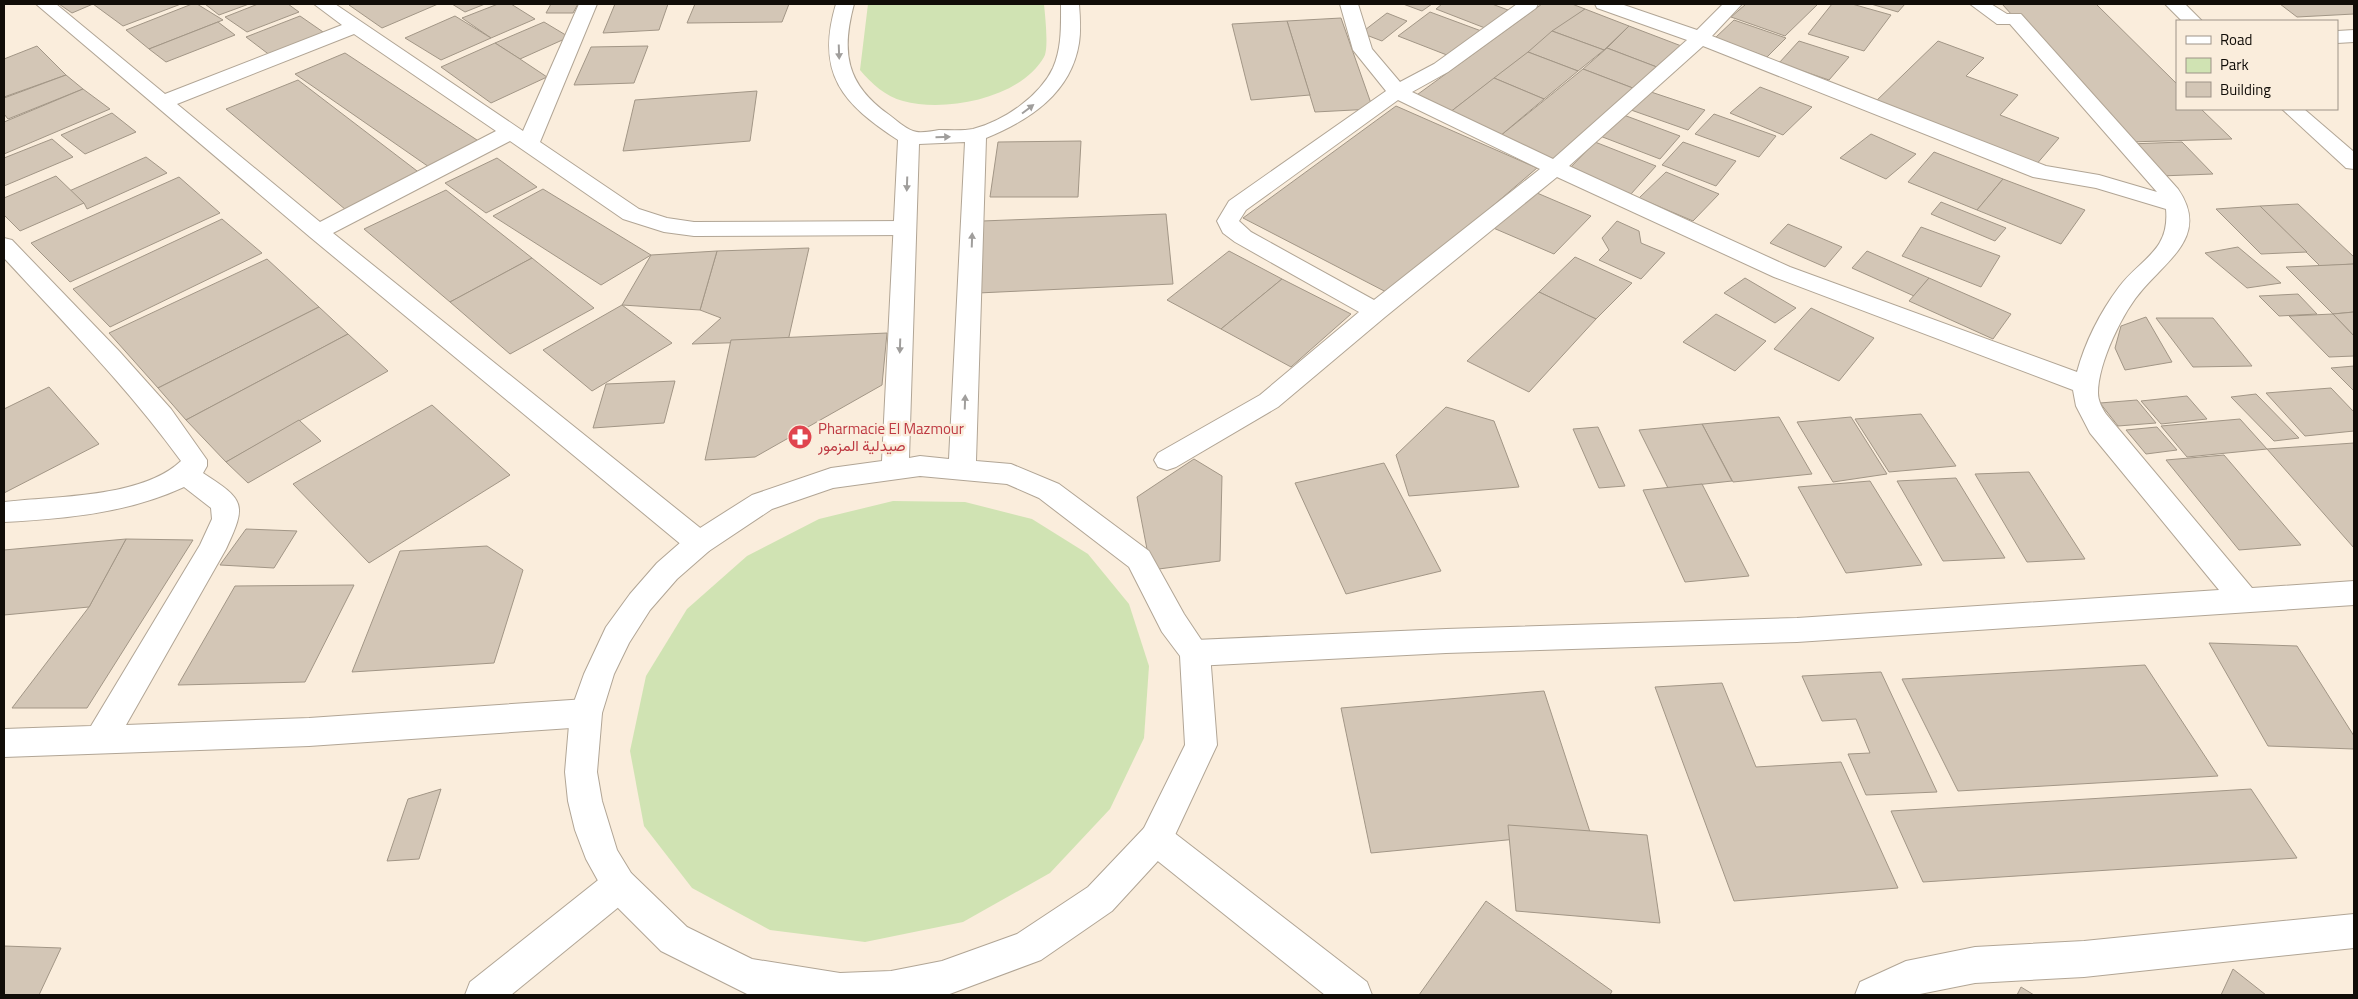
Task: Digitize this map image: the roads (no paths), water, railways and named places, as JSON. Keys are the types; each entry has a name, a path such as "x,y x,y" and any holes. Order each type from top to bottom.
{"street":[{"path":"45,4 318,232 699,543"},
{"path":"323,4 631,214 664,225 694,229 905,228"},
{"path":"530,144 544,104 588,4"},
{"path":"845,4 839,32 839,48 840,63 848,88 870,110 909,138 976,135 1012,120 1029,109 1046,93 1068,50 1070,4"},
{"path":"1349,4 1363,50 1396,92 1555,168 1782,272 2086,384"},
{"path":"1376,311 1243,237 1231,228 1228,221 1237,206 1396,92 1441,68 1529,4"},
{"path":"1604,4 1700,38 2041,172 2098,182 2176,205"},
{"path":"1167,460 1269,400 1376,311 1555,168 1700,38 1733,4"},
{"path":"1979,4 2004,20 2014,18 2170,194 2176,205 2177,231 2173,242 2164,256 2133,285 2115,310 2108,323 2086,384 2085,396 2099,426 2244,599"},
{"path":"2174,4 2192,20"},
{"path":"163,102 355,26"},
{"path":"2338,37 2354,36"},
{"path":"2293,110 2354,163"},
{"path":"318,232 512,132"},
{"path":"962,468 976,135"},
{"path":"896,470 909,138"},
{"path":"4,245 110,357 182,440 194,460 194,466 186,475 166,484 110,500 4,512"},
{"path":"920,466 962,468 1011,474 1049,491 1139,559 1174,623 1195,653 1201,745 1156,839 1100,899 1028,948 941,987 840,993 749,977 674,939 619,885 603,859 592,830 585,802 582,742 586,713 599,674 617,636 667,571 699,543 762,502 832,478 920,466"},
{"path":"100,740 212,548 226,519 225,506 216,495 186,475"},
{"path":"1195,653 1446,641 1797,630 2354,593"},
{"path":"4,743 309,732 586,713"},
{"path":"1156,839 1354,995"},
{"path":"484,995 619,885"},
{"path":"1879,994 1906,979 1974,965 2084,959 2354,931"}],"place":[{"name":"Pharmacie El Mazmour صيدلية المزمور","path":"800,437"}]}
